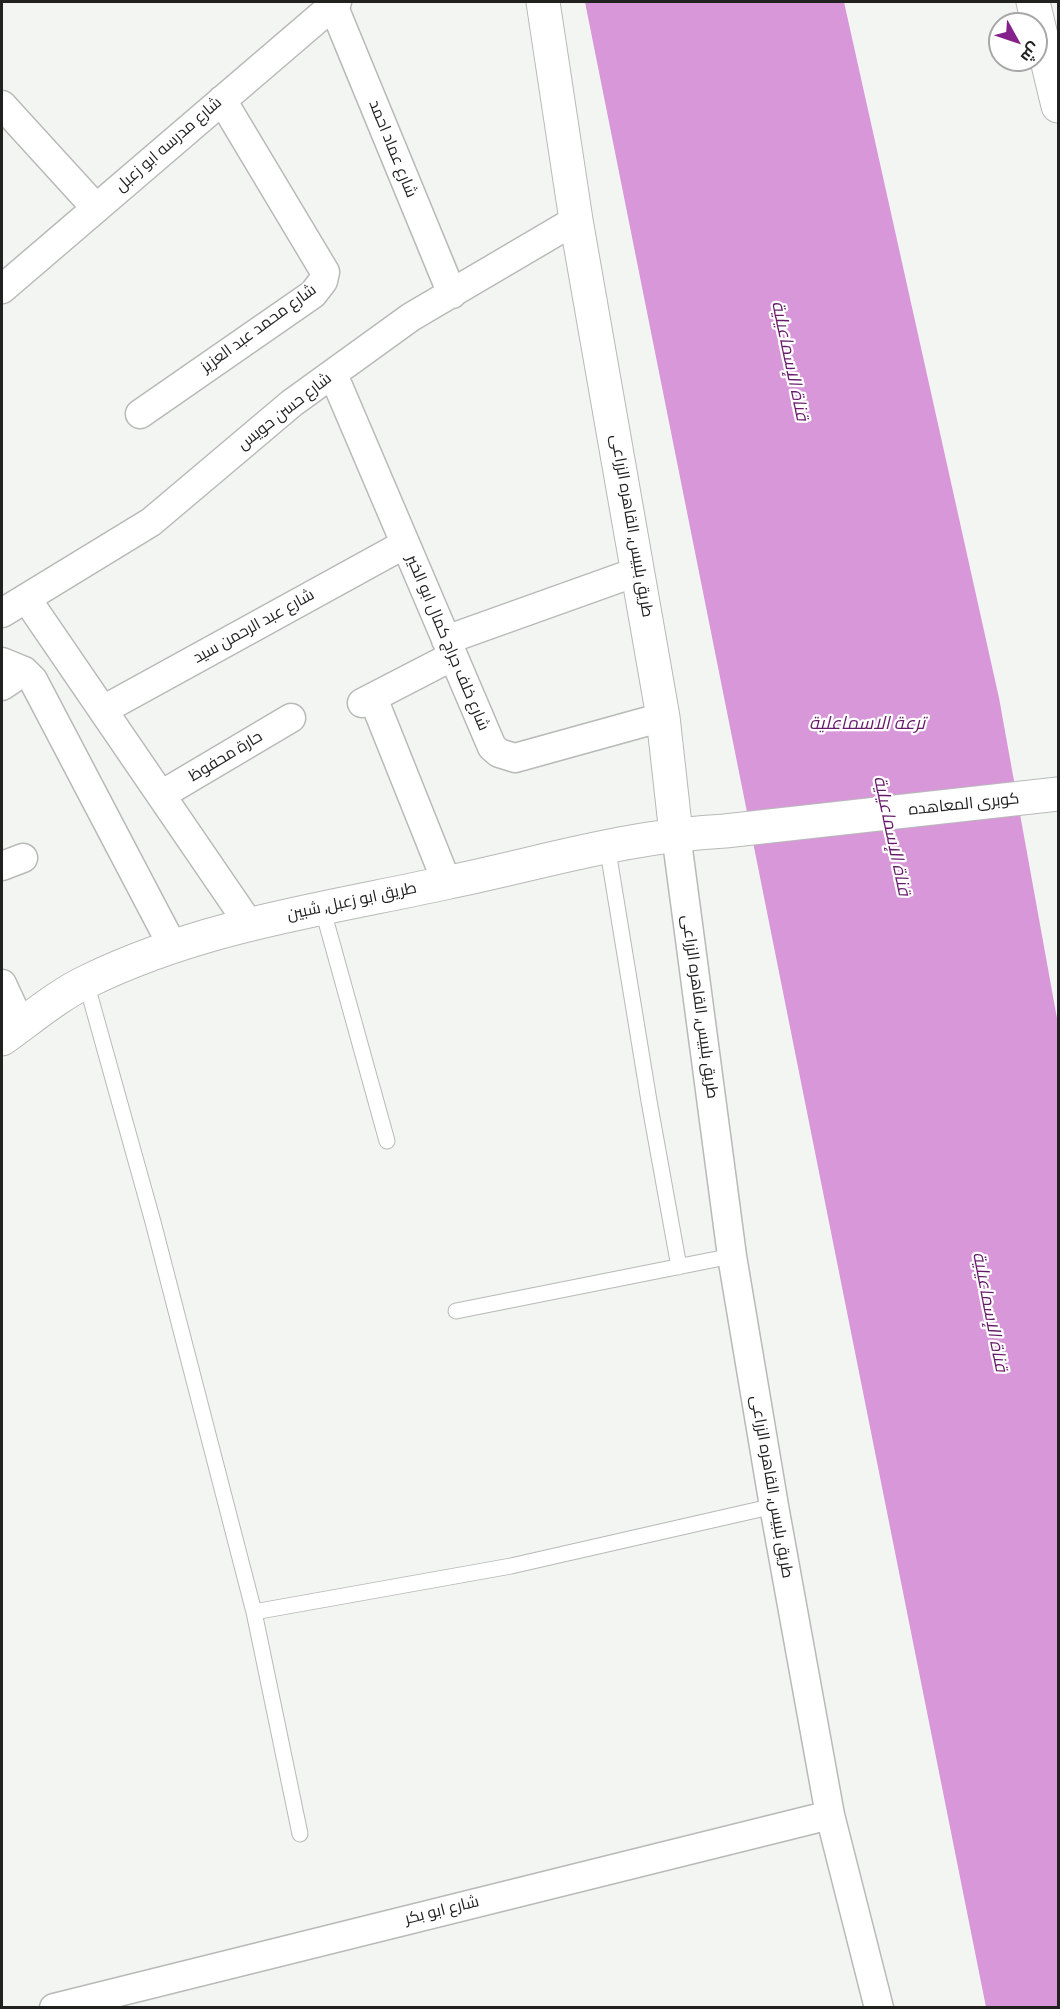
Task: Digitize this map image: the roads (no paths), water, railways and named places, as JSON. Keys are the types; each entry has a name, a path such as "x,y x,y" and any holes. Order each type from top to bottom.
{"main road":[{"name":"طريق بلبيس, القاهره الزراعى","path":"543,2 576,220 663,717 676,834"},
{"path":"1033,2 1059,106"},
{"name":"كوبرى المعاهده","path":"725,831 1049,795"},
{"name":"طريق ابو زعبل, شبين","path":"11,1032 86,981 172,945 322,907 447,883 608,845 676,834 725,831"}],"street":[{"name":"شارع مدرسه ابو زعبل","path":"2,289 335,3"},
{"name":"شارع عماد احمد","path":"335,3 452,294"},
{"name":"شارع محمد عبد العزيز","path":"140,414 313,294 323,281 325,272 222,100"},
{"path":"3,110 96,208"},
{"name":"شارع حسن حويس","path":"2,613 151,522 292,403 411,317 576,220"},
{"name":"شارع خلف جراج كمال ابو الخير","path":"333,374 492,747 507,756 524,756 663,717"},
{"name":"شارع عبد الرحمن سيد","path":"103,710 405,544"},
{"path":"447,883 367,700 449,648 639,571"},
{"path":"26,598 249,924"},
{"path":"9,673 33,680 172,945"},
{"name":"حارة محفوظ","path":"161,795 291,718"},
{"name":"طريق بلبيس, القاهره الزراعى","path":"676,834 732,1256 774,1506 830,1815 879,2007"},
{"path":"2,984 11,1032"},
{"name":"شارع ابو بكر","path":"54,2007 830,1815"}],"lane":[{"path":"608,845 649,1101 679,1267"},
{"path":"322,907 387,1141"},
{"path":"86,981 153,1222 254,1612 300,1834"},
{"path":"456,1311 732,1256"},
{"path":"254,1612 511,1566 774,1506"}],"water":[{"name":"ترعة الاسماعلية","path":"585,2 844,2 999,698 1058,1024 1058,2007 986,2007"}],"water label":[{"name":"قناة الإسماعيلية","path":"789,361"},
{"name":"قناة الإسماعيلية","path":"891,836"},
{"name":"قناة الإسماعيلية","path":"989,1312"}]}
